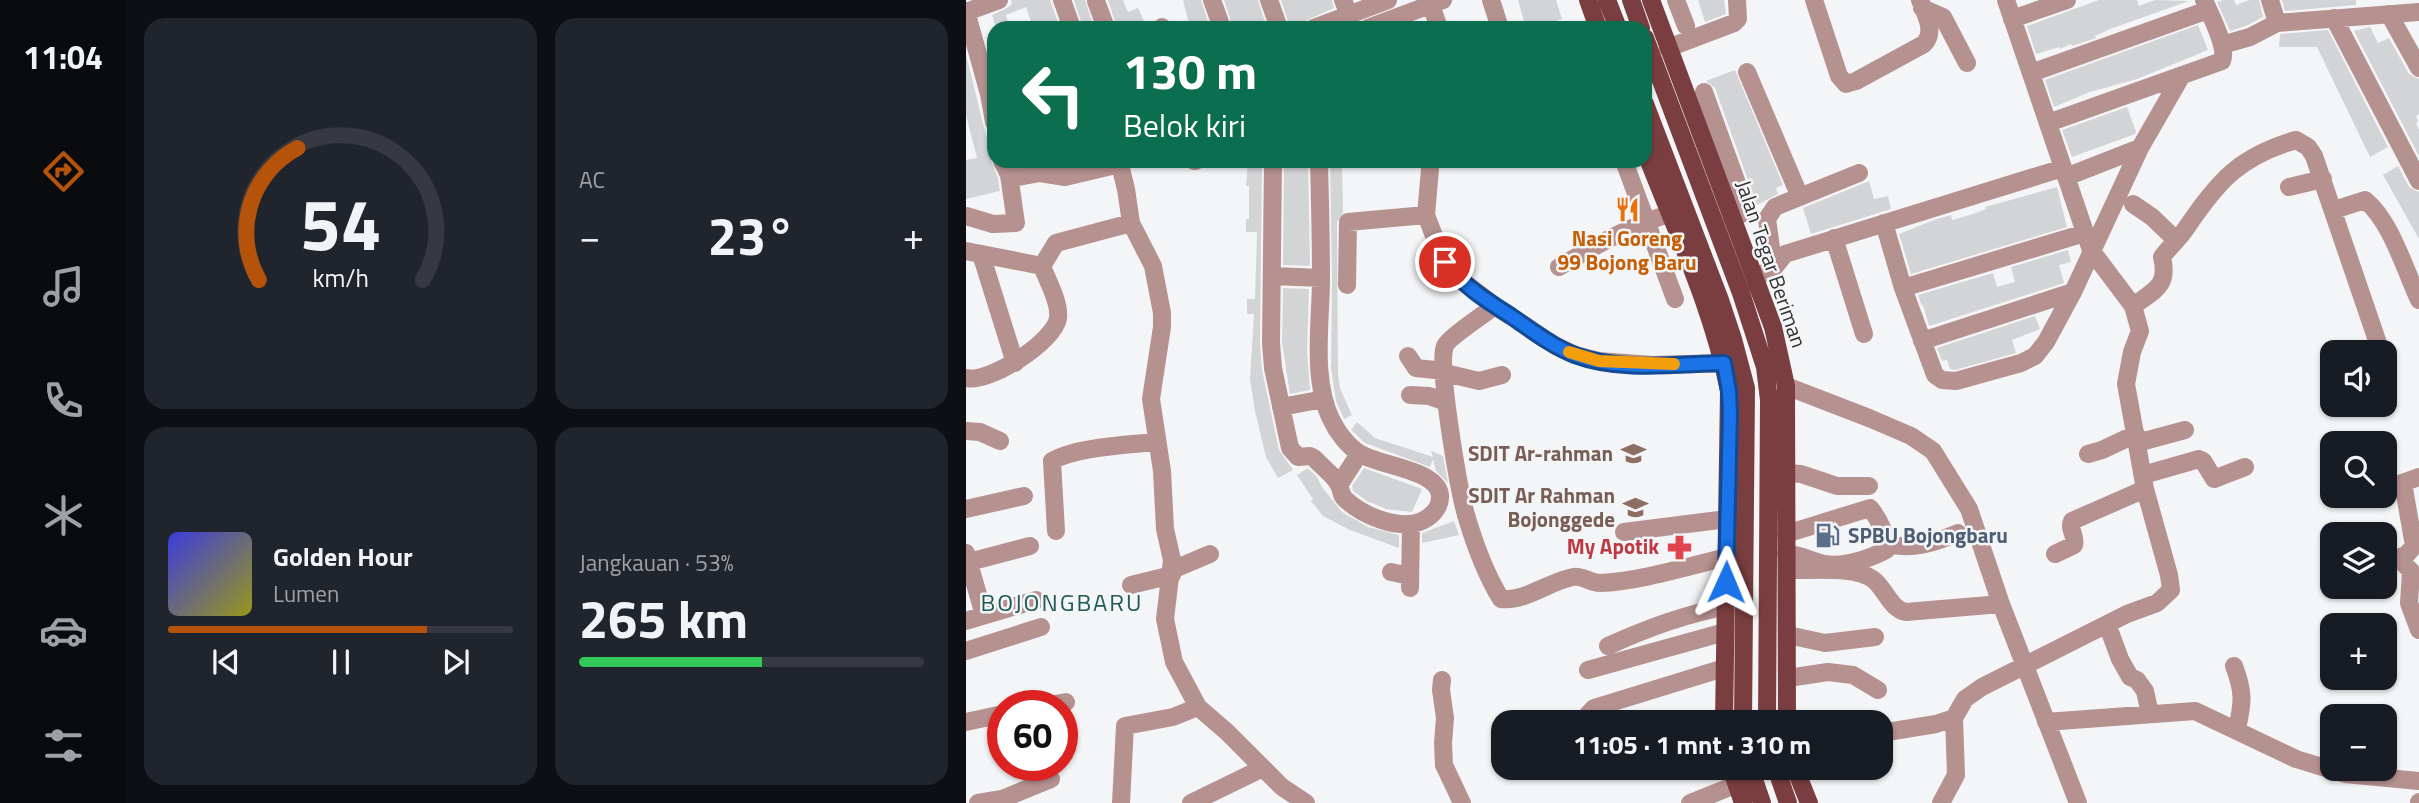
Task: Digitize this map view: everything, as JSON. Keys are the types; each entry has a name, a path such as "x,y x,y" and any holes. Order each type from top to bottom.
{"main road":[{"path":"1588,0 1596,21"},
{"path":"1608,0 1616,21"},
{"path":"1630,0 1638,21"},
{"name":"Jalan Tegar Beriman","path":"1651,0 1668,48 1695,92 1712,140 1732,218 1773,327 1786,386 1787,710"},
{"name":"Jalan Tegar Beriman","path":"1652,57 1741,293 1766,378 1769,400 1767,710"},
{"path":"1668,100 1695,92"},
{"path":"1652,123 1734,339 1746,388 1727,557 1724,710"},
{"path":"1652,168 1709,316 1724,363 1729,391 1742,710"},
{"path":"1720,300 1741,293"},
{"path":"1768,508 1786,508"},
{"path":"1734,780 1743,803"},
{"path":"1754,780 1762,803"},
{"path":"1780,780 1788,803"},
{"path":"1800,780 1809,803"}],"street":[{"path":"987,87 966,11 999,0"},
{"path":"1062,0 1070,21"},
{"path":"1212,0 1220,21"},
{"path":"1269,0 1276,21"},
{"path":"1332,21 1388,0"},
{"path":"1491,0 1498,21"},
{"path":"1676,0 1686,26"},
{"path":"1668,48 1734,23 1738,19 1737,0"},
{"path":"1814,0 1839,76 1846,84 1924,44 1929,38 1930,30 1921,4"},
{"path":"1941,803 1956,775 1954,718 1965,699 2024,665 2157,603 2171,590 2144,482 2126,384 2132,352 2140,331 2133,306 2088,242 2006,0"},
{"path":"2012,19 2067,0"},
{"path":"2270,0 2277,23"},
{"path":"1096,1 1103,21"},
{"path":"1390,21 1437,2 1438,21"},
{"path":"1921,4 1943,17 1966,63"},
{"path":"2031,73 2206,5 2222,45 2222,61 2048,123"},
{"path":"2222,45 2250,37 2277,23 2419,12"},
{"path":"2389,14 2419,68"},
{"path":"2334,18 2419,181"},
{"path":"1747,72 1800,197"},
{"path":"1884,223 1903,288 1935,374 1941,380 1956,381 2021,363 2035,356 2046,342 2073,292 2088,242 2182,75"},
{"path":"2133,306 2160,287 2165,277 2162,257 2202,204 2229,174 2246,160 2296,140 2308,147 2314,156 2377,340"},
{"path":"1746,253 1778,251 1834,238 2065,173 2140,148"},
{"path":"1006,168 1013,178 1040,173 1065,177 1112,168"},
{"path":"966,216 993,224 1016,223 1006,168"},
{"path":"1122,168 1131,223 1153,266 1162,313 1161,341 1152,389 1156,442 1163,471 1165,529 1172,560 1165,619 1169,642 1181,679 1198,707 1299,802"},
{"path":"1273,168 1271,343 1290,448 1293,454 1301,458 1314,458 1339,485 1343,498 1359,510 1411,525 1429,517 1440,503 1438,487 1434,482 1359,454 1335,427 1324,398 1319,359 1319,168"},
{"path":"1627,168 1675,299"},
{"path":"1430,169 1426,215 1439,249 1457,277 1495,306 1574,355 1599,361 1652,365 1724,363"},
{"path":"1755,277 1773,269 1778,251 1767,219 1775,207 1859,173"},
{"path":"2289,187 2323,179"},
{"path":"2334,210 2365,200 2374,207 2419,300"},
{"path":"2133,204 2152,217 2176,240"},
{"path":"1559,267 1598,243 1646,221 1670,214"},
{"path":"1347,285 1348,222 1426,215"},
{"path":"1042,265 1055,243 1131,223"},
{"path":"1834,238 1864,334"},
{"path":"1903,288 2088,242"},
{"path":"973,252 1042,265"},
{"path":"973,252 1015,363"},
{"path":"966,378 969,380 984,377 1015,363 1057,322 1057,307 1042,265"},
{"path":"1273,276 1321,278"},
{"path":"1922,341 2073,292"},
{"path":"1495,306 1447,342 1444,348 1446,402 1466,516 1501,599 1525,594 1573,577 1599,583 1727,557"},
{"path":"1408,356 1416,368 1479,381 1502,376"},
{"path":"1786,386 1911,436 1933,451 1969,509 2001,604 2078,803"},
{"path":"1410,395 1429,396 1446,402"},
{"path":"1281,407 1324,398"},
{"path":"2088,454 2136,438 2185,429"},
{"path":"966,431 980,432 1000,441"},
{"path":"1056,531 1052,460 1101,448 1156,442"},
{"path":"1339,485 1359,454"},
{"path":"2055,554 2074,545 2070,524 2072,522 2144,482 2199,459 2214,480 2245,467"},
{"path":"1786,473 1801,474 1837,486 1869,486"},
{"path":"2397,558 2406,555 2414,547 2411,480"},
{"path":"966,509 1024,496"},
{"path":"1786,534 1870,508 1887,544 1886,550 1874,556 1847,563 1827,564 1796,554 1787,562"},
{"path":"1623,532 1733,512"},
{"path":"1391,572 1405,575 1410,580 1411,525"},
{"path":"1809,527 1819,562"},
{"path":"1887,544 1904,548 1919,546 1958,533"},
{"path":"984,615 967,558 1030,546"},
{"path":"1130,585 1172,572 1210,554"},
{"path":"1787,562 1822,570 1859,573 1874,580 1896,608 1906,612 2001,604"},
{"path":"2397,562 2407,565 2416,576 2409,593 2409,603 2419,630"},
{"path":"966,621 1036,600"},
{"path":"1608,646 1642,630 1725,607"},
{"path":"2107,624 2130,677 2137,680 2145,691 2150,714"},
{"path":"966,651 1041,627"},
{"path":"1588,670 1724,632"},
{"path":"1788,635 1825,643 1875,637"},
{"path":"2234,666 2243,690 2243,705 2237,729"},
{"path":"1592,710 1724,668"},
{"path":"1788,678 1828,672 1853,675 1878,690"},
{"path":"1442,680 1445,718 1444,765 1462,803"},
{"path":"1121,803 1125,726 1173,718 1198,707"},
{"path":"2046,722 2195,711 2296,759 2345,774 2419,781"},
{"path":"966,722 987,717"},
{"path":"1893,731 1936,724 1954,718"},
{"path":"1191,803 1263,768"},
{"path":"1690,803 1728,780"},
{"path":"978,803 1002,799 1046,781"}],"building":[{"path":"1011,0 1050,0 1058,21 1031,21 1026,7 1006,15 1008,21 994,21 992,15 1012,4"},
{"path":"1074,0 1085,0 1092,21 1081,21"},
{"path":"1108,0 1123,0 1128,12 1138,8 1144,21 1115,21"},
{"path":"1183,0 1201,0 1208,21 1188,21"},
{"path":"1224,0 1258,0 1265,21 1231,21"},
{"path":"1281,0 1332,0 1334,8 1305,21 1288,21"},
{"path":"1518,0 1556,0 1562,19 1524,21"},
{"path":"1698,0 1724,0 1726,14 1705,22"},
{"path":"2099,0 2137,0 2139,6 2155,0 2189,1 2110,29 2095,36 2096,38 2036,54 2027,26"},
{"path":"2234,0 2236,5 2259,0 2263,17 2230,31 2217,2"},
{"path":"2282,0 2356,0 2356,5 2285,11"},
{"path":"2198,25 2208,50 2137,79 2090,92 2054,107 2045,80"},
{"path":"2370,27 2378,43 2389,38 2409,74 2419,79 2419,114 2416,116 2416,123 2419,130 2419,156 2354,31"},
{"path":"2328,30 2388,147 2370,157 2317,47 2279,47 2280,34"},
{"path":"966,54 987,138 987,168 994,168 1000,191 966,199 966,160 977,158 966,115"},
{"path":"1735,70 1783,185 1776,188 1778,194 1757,205 1715,88 1706,81"},
{"path":"2127,107 2135,134 2072,157 2062,130"},
{"path":"2398,166 2409,187 2419,192 2419,239 2383,175"},
{"path":"1247,168 1262,168 1262,370 1279,450 1293,470 1278,478 1266,457 1250,379 1254,314 1247,314 1247,299 1255,299 1257,232 1246,232 1246,219 1249,219 1249,186 1246,186"},
{"path":"1284,168 1308,168 1310,266 1283,265"},
{"path":"1330,168 1342,168 1343,212 1337,222 1338,375 1340,388 1352,415 1344,419 1336,401 1331,368"},
{"path":"1869,181 1874,199 1888,196 1891,209 1811,234 1803,208"},
{"path":"2057,187 2067,227 1911,274 1899,234 1934,220 1951,215 1952,220 1986,209 1985,207"},
{"path":"2068,250 2071,262 2059,265 2064,283 1929,326 1918,295 1993,273 1997,287 2015,282 2011,267"},
{"path":"1283,288 1309,289 1307,351 1310,390 1290,394 1282,343"},
{"path":"2035,316 2040,329 2012,340 2016,353 1955,370 1950,369 1947,360 1942,361 1937,348"},
{"path":"1357,422 1375,438 1433,457 1431,451 1443,456 1448,483 1436,471 1433,459 1430,467 1365,443 1351,430"},
{"path":"1308,468 1342,512 1368,527 1399,535 1399,548 1350,530 1323,516 1311,501 1313,499 1297,475"},
{"path":"1364,468 1422,489 1412,512 1386,509 1353,491 1352,486"},
{"path":"1454,521 1459,535 1422,543 1422,533"}],"slow traffic":[{"path":"1569,352 1599,361 1625,364 1674,364"}],"place":[{"name":"Nasi Goreng 99 Bojong Baru","path":"1627,210"},
{"name":"SDIT Ar-rahman","path":"1633,454"},
{"name":"SDIT Ar Rahman Bojonggede","path":"1635,508"},
{"name":"SPBU Bojongbaru","path":"1828,536"},
{"name":"My Apotik","path":"1679,547"}],"district":[{"name":"BOJONGBARU","path":"1062,603"}],"route":[{"path":"1445,262 1457,277 1495,306 1574,355 1625,364 1724,363 1730,414 1726,582"}]}
